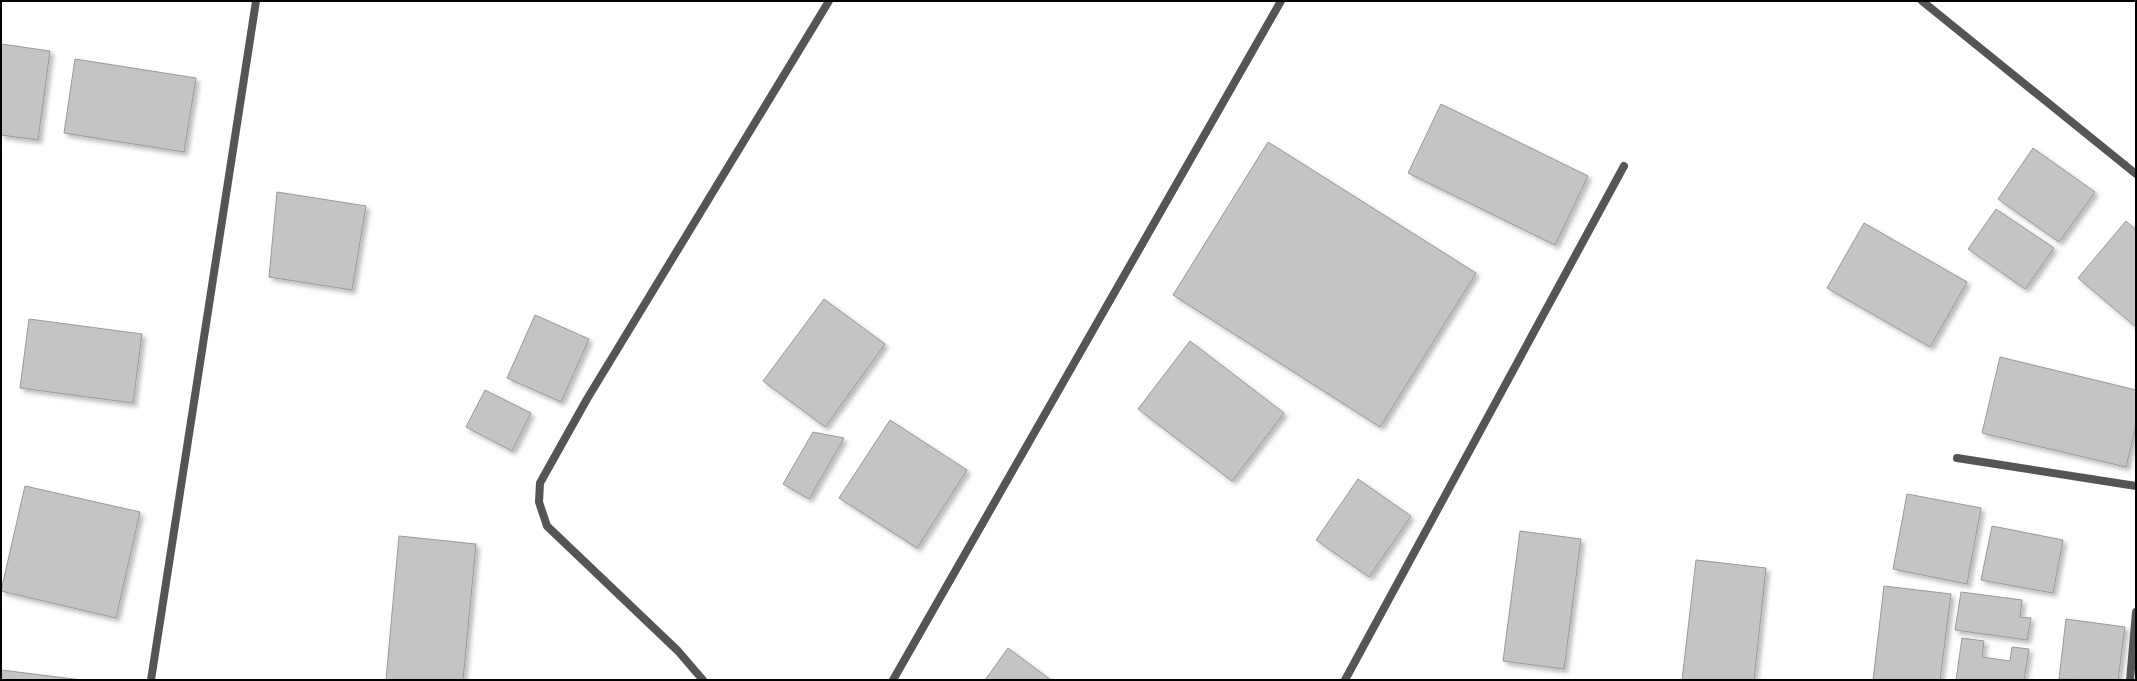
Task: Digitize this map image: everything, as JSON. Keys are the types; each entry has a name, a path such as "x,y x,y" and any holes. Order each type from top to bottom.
{"street":[{"path":"150,680 256,1"},
{"path":"703,680 678,651 547,526 539,502 540,483 587,399 829,1"},
{"path":"893,680 1281,1"},
{"path":"1922,1 2136,174"},
{"path":"1345,680 1624,166"},
{"path":"1957,458 2136,486"},
{"path":"2130,680 2136,612"}],"building":[{"path":"1,44 50,51 38,140 1,135"},
{"path":"75,59 196,78 184,152 64,133"},
{"path":"1441,104 1588,176 1555,245 1408,173"},
{"path":"1268,142 1476,273 1380,427 1173,295"},
{"path":"2033,148 2095,192 2059,242 1998,199"},
{"path":"277,192 366,206 352,290 269,277"},
{"path":"1996,209 2054,248 2025,289 1968,249"},
{"path":"2126,221 2136,230 2136,327 2078,278"},
{"path":"1864,223 1967,282 1930,347 1827,288"},
{"path":"824,299 885,344 825,427 763,381"},
{"path":"535,315 589,339 561,402 507,378"},
{"path":"29,319 142,334 133,403 20,388"},
{"path":"1190,341 1284,413 1232,481 1138,409"},
{"path":"2000,357 2136,390 2136,426 2126,467 1982,433"},
{"path":"485,390 531,413 512,451 466,427"},
{"path":"890,420 967,470 917,548 839,498"},
{"path":"813,432 844,438 809,499 783,484"},
{"path":"1358,479 1411,516 1369,577 1316,540"},
{"path":"25,486 140,512 116,618 1,591"},
{"path":"1907,494 1981,508 1967,584 1893,569"},
{"path":"1992,526 2063,540 2053,593 1981,580"},
{"path":"1520,531 1581,539 1564,669 1503,661"},
{"path":"399,536 476,544 463,680 386,680"},
{"path":"1696,560 1766,568 1754,680 1682,680"},
{"path":"1884,586 1951,594 1940,680 1873,680"},
{"path":"1961,592 2022,600 2020,617 2031,618 2027,640 1955,630"},
{"path":"2066,619 2125,627 2118,680 2059,679"},
{"path":"1962,638 1984,641 1982,657 2010,661 2012,647 2029,649 2024,680 1956,680"},
{"path":"1008,648 1051,680 985,680"},
{"path":"1,670 82,680 1,680"}]}
